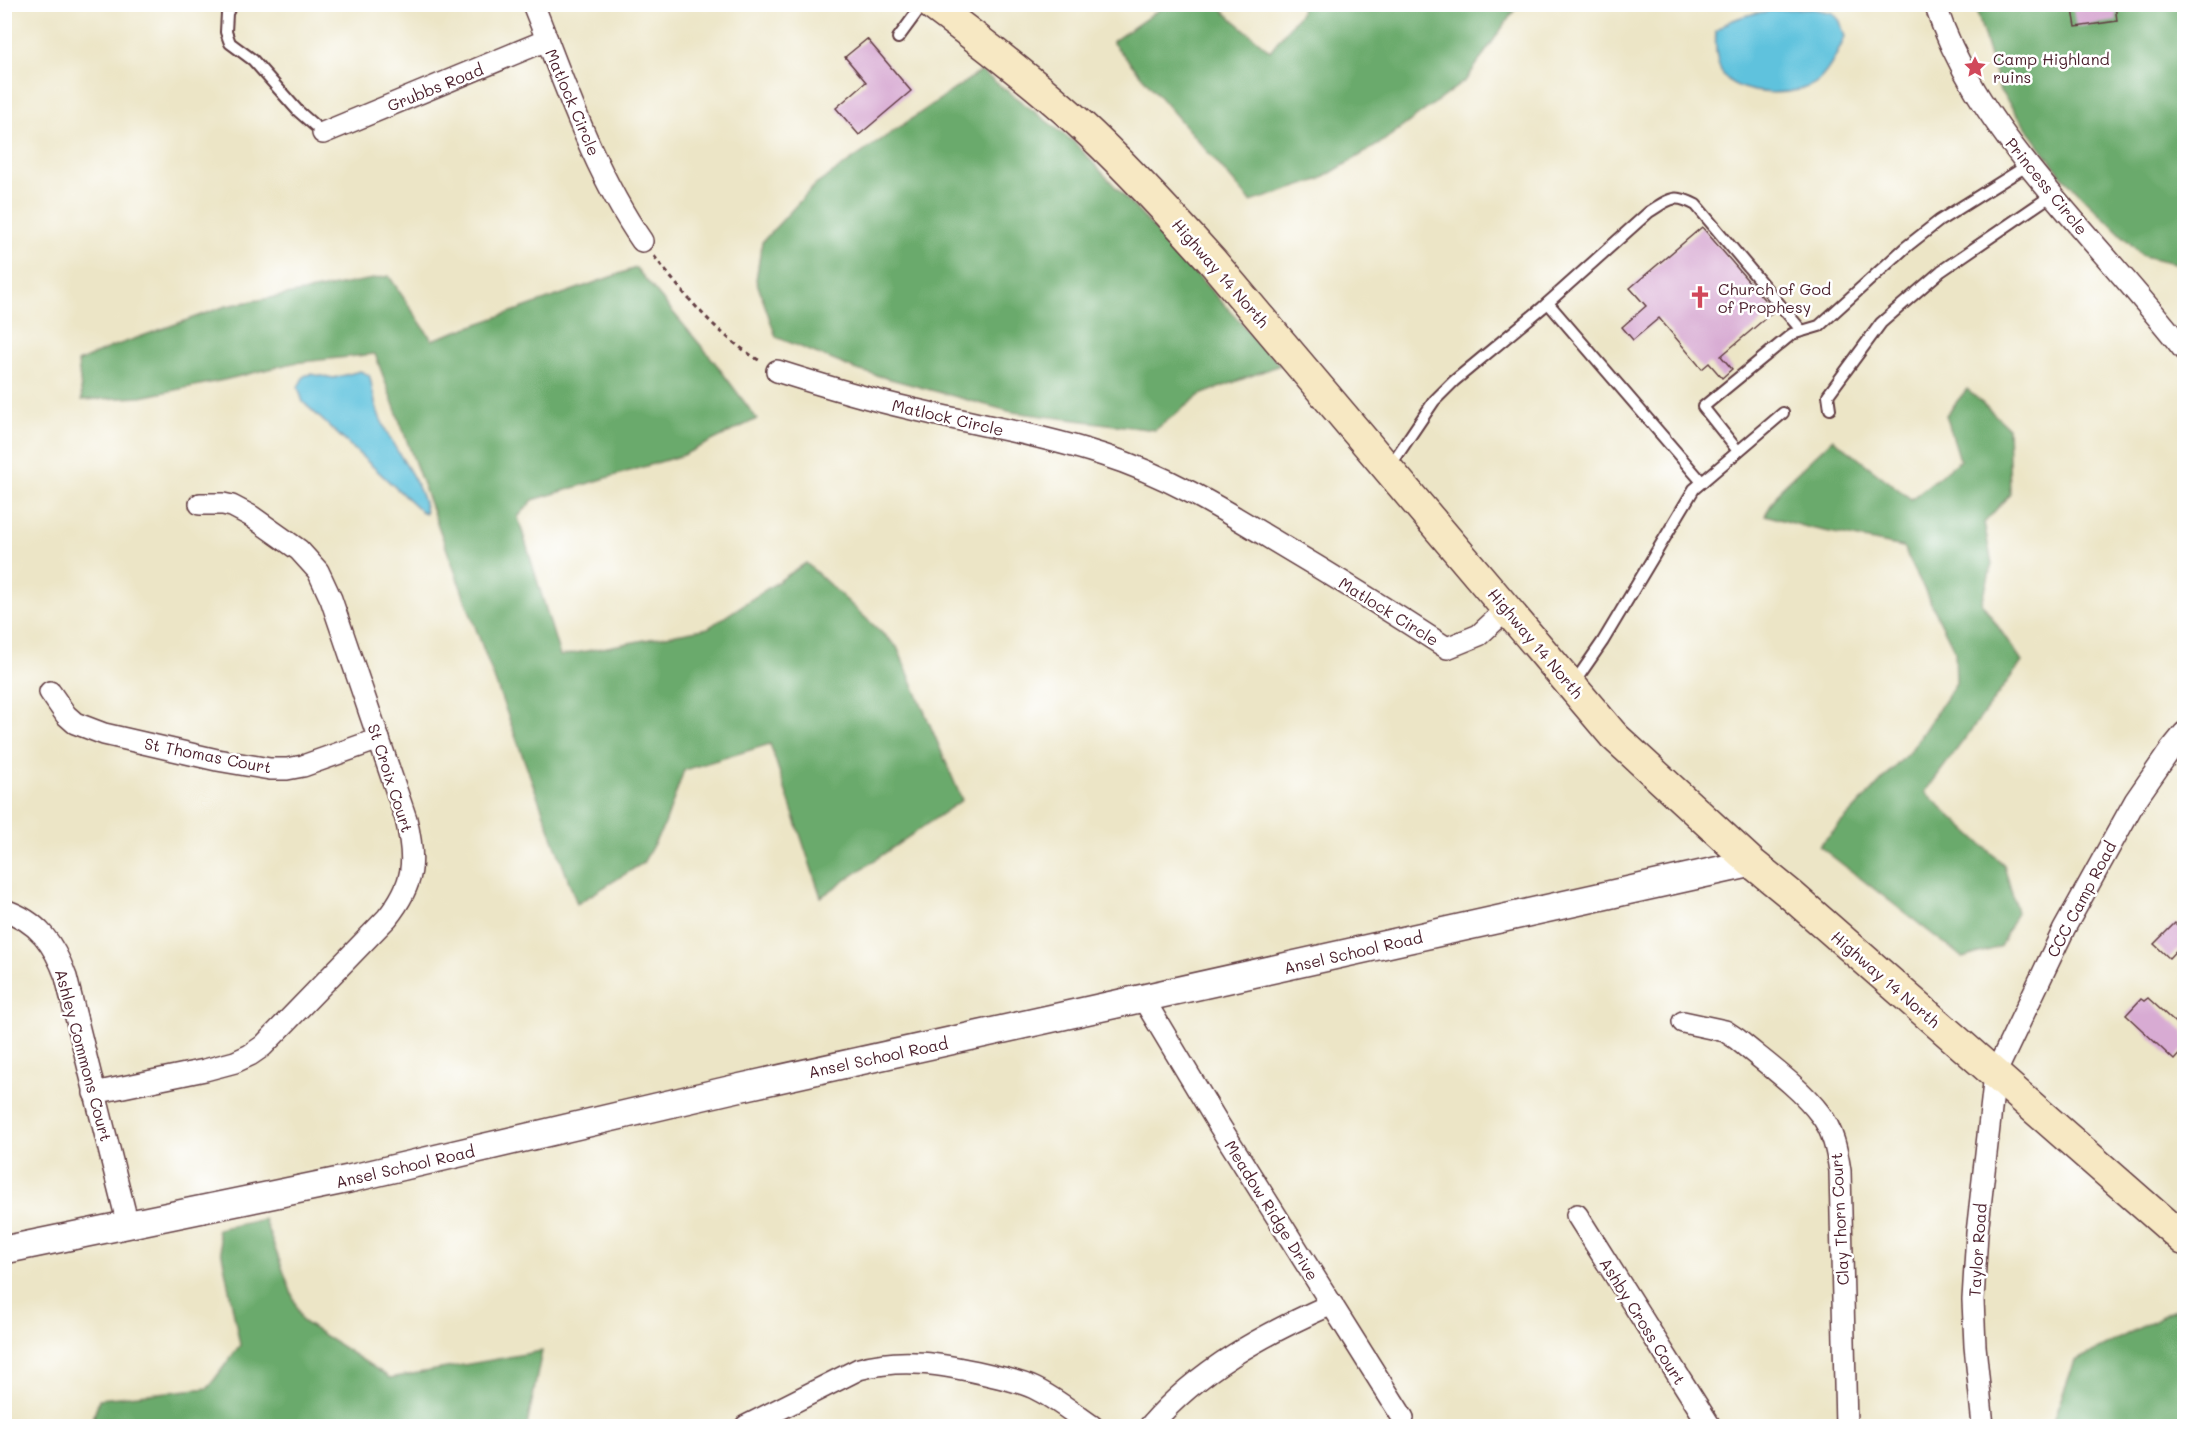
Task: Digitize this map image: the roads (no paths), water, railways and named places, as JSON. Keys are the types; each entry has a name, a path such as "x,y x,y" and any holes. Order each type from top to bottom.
{"main road":[{"name":"Highway 14 North","path":"931,4 1017,70 1078,122 1147,189 1212,261 1614,736 1752,863 2184,1240"}],"street":[{"name":"Matlock Circle","path":"533,4 598,162 642,241"},
{"name":"Princess Circle","path":"1935,4 1956,57 1974,90 2052,195 2184,350"},
{"name":"Grubbs Road","path":"323,133 547,40"},
{"name":"Matlock Circle","path":"777,371 897,406 1048,439 1104,455 1151,473 1229,513 1354,588 1447,648 1479,635 1507,609"},
{"name":"St Croix Court","path":"94,1093 235,1062 263,1046 387,918 403,896 413,860 406,819 325,584 311,561 251,516 223,504 200,504"},
{"name":"St Thomas Court","path":"51,692 75,723 104,734 217,760 270,769 303,766 379,740"},
{"name":"CCC Camp Road","path":"1995,1074 2064,929 2135,801 2184,733"},
{"name":"Ansel School Road","path":"4,1250 349,1179 761,1083 1752,863"},
{"name":"Ashley Commons Court","path":"4,910 20,915 36,926 49,941 59,958 66,977 128,1225"},
{"name":"Meadow Ridge Drive","path":"1144,999 1403,1418"},
{"name":"Clay Thorn Court","path":"1683,1022 1725,1031 1737,1039 1808,1100 1821,1115 1834,1141 1840,1171 1846,1426"},
{"name":"Taylor Road","path":"1983,1426 1973,1300 1977,1233 1995,1074"},
{"name":"Ashby Cross Court","path":"1577,1215 1710,1426"},
{"path":"1150,1426 1184,1390 1209,1370 1246,1346 1332,1304"},
{"path":"746,1426 859,1369 899,1362 927,1362 1016,1381 1048,1396 1092,1426"}],"lane":[{"path":"232,4 227,13 226,32 230,43 253,60 297,111 323,133"},
{"path":"898,38 924,4"},
{"path":"1738,451 1703,407 1791,334 1819,326 1906,247 1939,221 2028,165"},
{"path":"1830,409 1828,395 1881,323 1941,271 2052,195"},
{"path":"1388,469 1434,401 1454,381 1548,303 1649,212 1669,200 1682,198 1696,205 1802,331"},
{"path":"1548,303 1702,482"},
{"path":"1572,686 1603,641 1694,489 1783,413"}],"water":[{"path":"1810,8 1833,13 1840,21 1845,37 1831,65 1819,80 1798,90 1770,93 1743,88 1724,76 1717,60 1716,31 1736,19 1760,12"},
{"path":"360,371 369,375 371,379 380,417 414,478 426,513 421,511 303,402 298,387 304,376 310,374 334,378"}],"place":[{"name":"Camp Highland ruins","path":"1975,67"},
{"name":"Church of God of Prophesy","path":"1700,297"}]}
